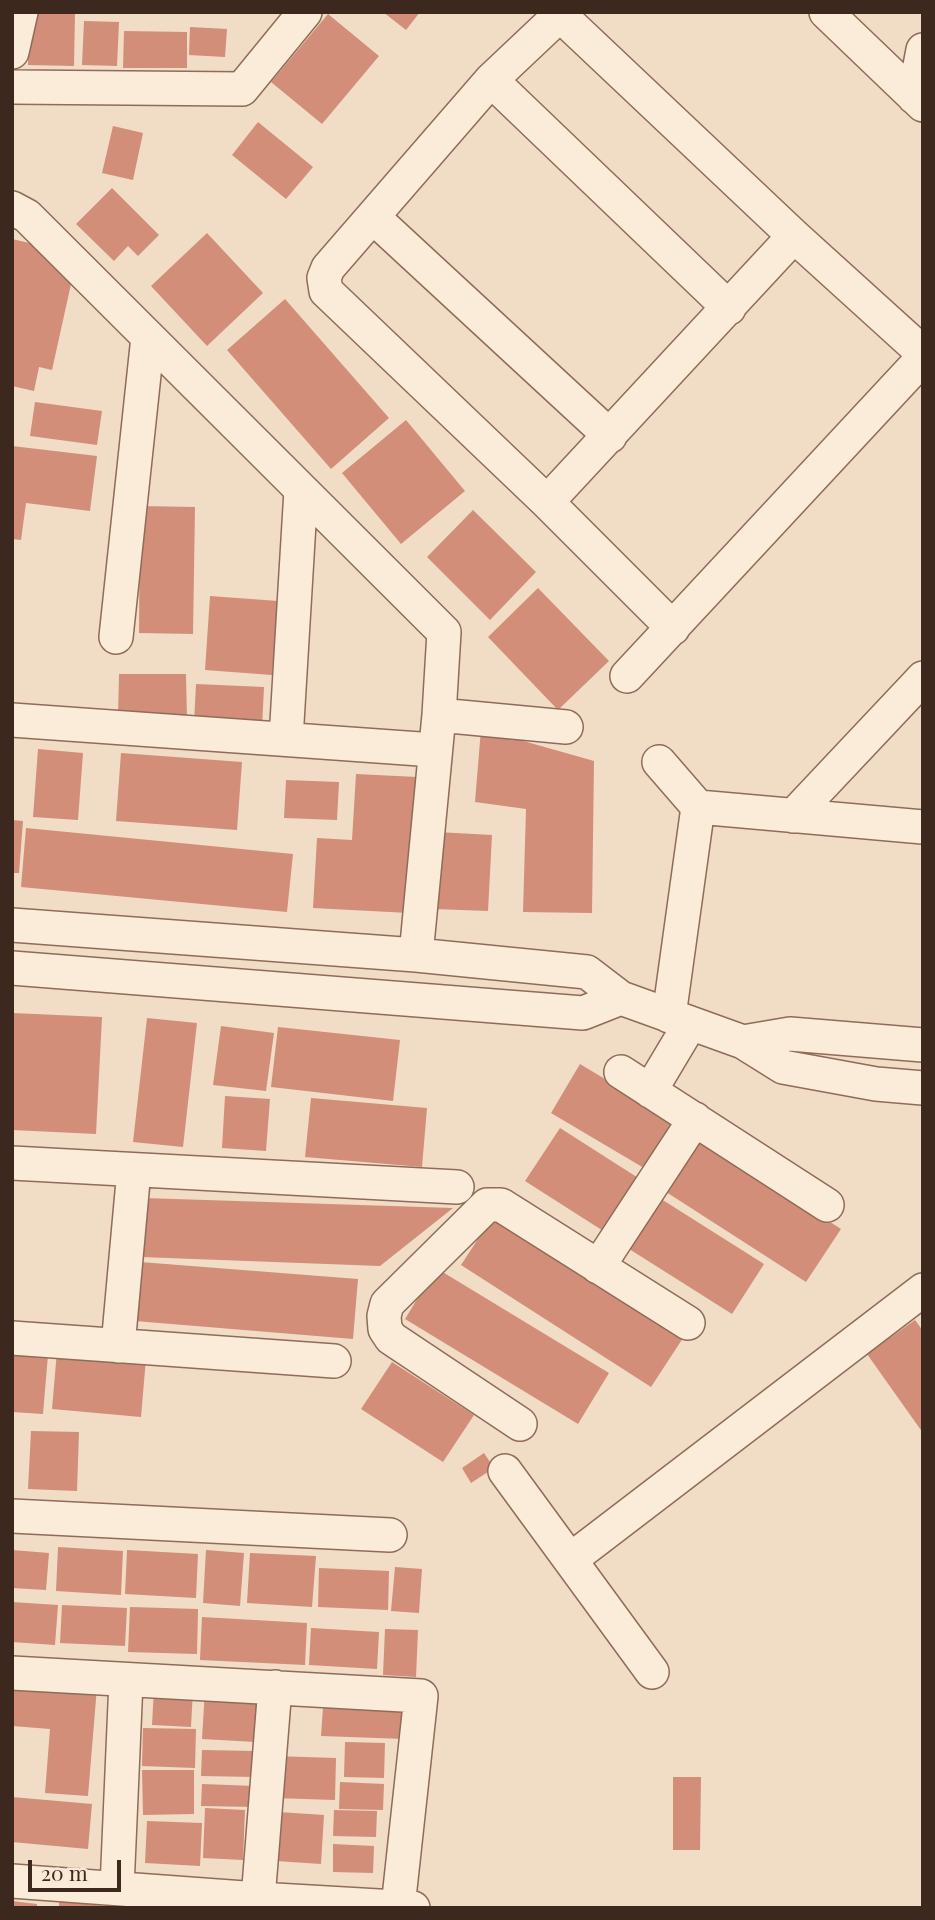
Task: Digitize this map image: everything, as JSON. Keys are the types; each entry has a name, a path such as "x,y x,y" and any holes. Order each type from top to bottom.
{"street":[{"path":"12,52 20,12"},
{"path":"12,87 242,89 305,12"},
{"path":"826,12 919,101"},
{"path":"627,676 673,628 923,355 561,13 491,80 328,268 324,278 326,291 547,502 673,628"},
{"path":"919,101 923,50"},
{"path":"491,80 729,307"},
{"path":"12,208 27,216 444,632 439,715 416,955"},
{"path":"373,217 610,436"},
{"path":"547,502 794,236"},
{"path":"116,637 148,337"},
{"path":"286,739 301,490"},
{"path":"793,816 923,678"},
{"path":"439,715 566,727"},
{"path":"12,720 434,750"},
{"path":"659,762 698,807 923,827"},
{"path":"650,1091 680,1020 698,807"},
{"path":"12,925 416,955 587,972 621,998 743,1042 783,1066 876,1084 923,1088"},
{"path":"12,968 583,1013 621,998"},
{"path":"743,1042 790,1034 923,1045"},
{"path":"621,1072 827,1205"},
{"path":"598,1267 695,1119"},
{"path":"12,1163 457,1187"},
{"path":"118,1346 134,1170"},
{"path":"520,1424 391,1338 385,1329 387,1304 480,1210 492,1204 501,1205 688,1323"},
{"path":"570,1560 923,1290"},
{"path":"12,1338 334,1361"},
{"path":"505,1471 652,1672"},
{"path":"12,1516 390,1535"},
{"path":"12,1673 421,1696 406,1907 12,1881"},
{"path":"117,1888 127,1681"},
{"path":"258,1899 275,1687"}],"building":[{"path":"29,12 75,13 74,66 28,65"},
{"path":"383,12 420,12 406,30"},
{"path":"328,14 379,56 322,124 271,82"},
{"path":"84,21 119,22 117,66 82,65"},
{"path":"190,27 227,29 225,57 189,55"},
{"path":"124,31 187,32 187,68 123,68"},
{"path":"258,122 313,167 286,199 232,155"},
{"path":"113,126 143,133 133,180 102,173"},
{"path":"112,188 159,235 138,256 128,246 114,261 76,224"},
{"path":"207,233 263,293 207,346 151,286"},
{"path":"12,239 38,245 75,266 52,370 39,367 34,391 12,386"},
{"path":"285,299 389,418 331,469 227,350"},
{"path":"35,402 102,411 97,445 30,436"},
{"path":"406,420 465,491 401,544 342,473"},
{"path":"12,446 97,456 90,511 26,503 21,540 12,539"},
{"path":"140,506 195,507 193,634 139,633"},
{"path":"473,510 536,572 490,620 427,557"},
{"path":"538,588 609,661 558,710 488,637"},
{"path":"210,596 278,601 272,675 205,670"},
{"path":"119,674 186,674 187,718 118,718"},
{"path":"196,684 264,687 262,727 194,723"},
{"path":"481,729 594,761 592,913 523,912 526,809 475,802"},
{"path":"38,749 83,753 78,820 33,817"},
{"path":"121,753 242,762 237,830 116,821"},
{"path":"356,774 417,777 409,913 313,908 317,838 352,840"},
{"path":"286,780 339,782 337,820 284,818"},
{"path":"12,820 23,821 19,873 12,873"},
{"path":"26,828 293,854 287,912 21,887"},
{"path":"437,832 492,835 488,911 434,909"},
{"path":"12,1013 102,1017 96,1134 12,1130"},
{"path":"147,1018 197,1023 183,1147 133,1142"},
{"path":"221,1026 274,1033 266,1091 213,1085"},
{"path":"278,1027 400,1040 393,1101 271,1087"},
{"path":"580,1064 678,1123 649,1171 551,1113"},
{"path":"225,1096 270,1099 266,1151 222,1148"},
{"path":"311,1098 427,1108 422,1167 305,1157"},
{"path":"560,1128 643,1181 608,1234 525,1181"},
{"path":"697,1136 841,1229 806,1282 663,1190"},
{"path":"658,1197 764,1264 732,1314 626,1247"},
{"path":"144,1198 453,1208 380,1266 141,1257"},
{"path":"493,1216 683,1338 651,1387 461,1265"},
{"path":"140,1262 358,1279 353,1339 135,1321"},
{"path":"436,1268 609,1373 578,1424 405,1319"},
{"path":"915,1320 923,1331 923,1433 867,1354"},
{"path":"57,1351 146,1358 141,1417 52,1409"},
{"path":"12,1352 48,1355 43,1414 12,1412"},
{"path":"392,1362 474,1415 443,1462 361,1409"},
{"path":"31,1431 79,1432 77,1491 28,1489"},
{"path":"484,1453 494,1468 471,1483 462,1468"},
{"path":"58,1547 123,1551 121,1595 56,1591"},
{"path":"12,1550 49,1553 46,1590 12,1588"},
{"path":"127,1550 198,1554 196,1598 125,1594"},
{"path":"206,1550 244,1553 240,1606 203,1603"},
{"path":"250,1553 316,1556 312,1607 247,1603"},
{"path":"395,1567 422,1569 419,1613 391,1611"},
{"path":"319,1568 389,1571 388,1610 318,1607"},
{"path":"12,1602 58,1605 55,1645 12,1642"},
{"path":"62,1605 127,1608 125,1646 60,1643"},
{"path":"130,1607 198,1609 197,1654 128,1652"},
{"path":"202,1617 307,1623 305,1665 200,1660"},
{"path":"311,1628 379,1632 377,1669 309,1665"},
{"path":"385,1629 418,1630 416,1677 383,1675"},
{"path":"12,1680 97,1687 88,1796 45,1793 50,1729 12,1726"},
{"path":"154,1688 193,1690 191,1727 152,1725"},
{"path":"205,1689 258,1691 256,1742 202,1739"},
{"path":"323,1707 406,1711 405,1739 321,1736"},
{"path":"143,1728 196,1729 195,1768 142,1766"},
{"path":"345,1742 385,1743 384,1778 344,1777"},
{"path":"202,1750 255,1751 255,1777 201,1776"},
{"path":"273,1756 336,1758 335,1800 273,1798"},
{"path":"142,1770 194,1770 194,1814 143,1815"},
{"path":"673,1777 701,1777 700,1850 673,1850"},
{"path":"340,1782 384,1784 383,1810 339,1809"},
{"path":"202,1784 255,1786 255,1807 201,1806"},
{"path":"12,1797 92,1804 88,1849 12,1842"},
{"path":"205,1808 245,1810 243,1860 203,1858"},
{"path":"334,1810 377,1811 376,1837 333,1836"},
{"path":"279,1812 324,1815 321,1864 276,1861"},
{"path":"147,1821 202,1823 200,1866 145,1863"},
{"path":"333,1844 374,1846 373,1873 333,1872"},
{"path":"12,1901 37,1904 37,1908 12,1908"},
{"path":"59,1901 105,1906 105,1908 59,1908"}]}
